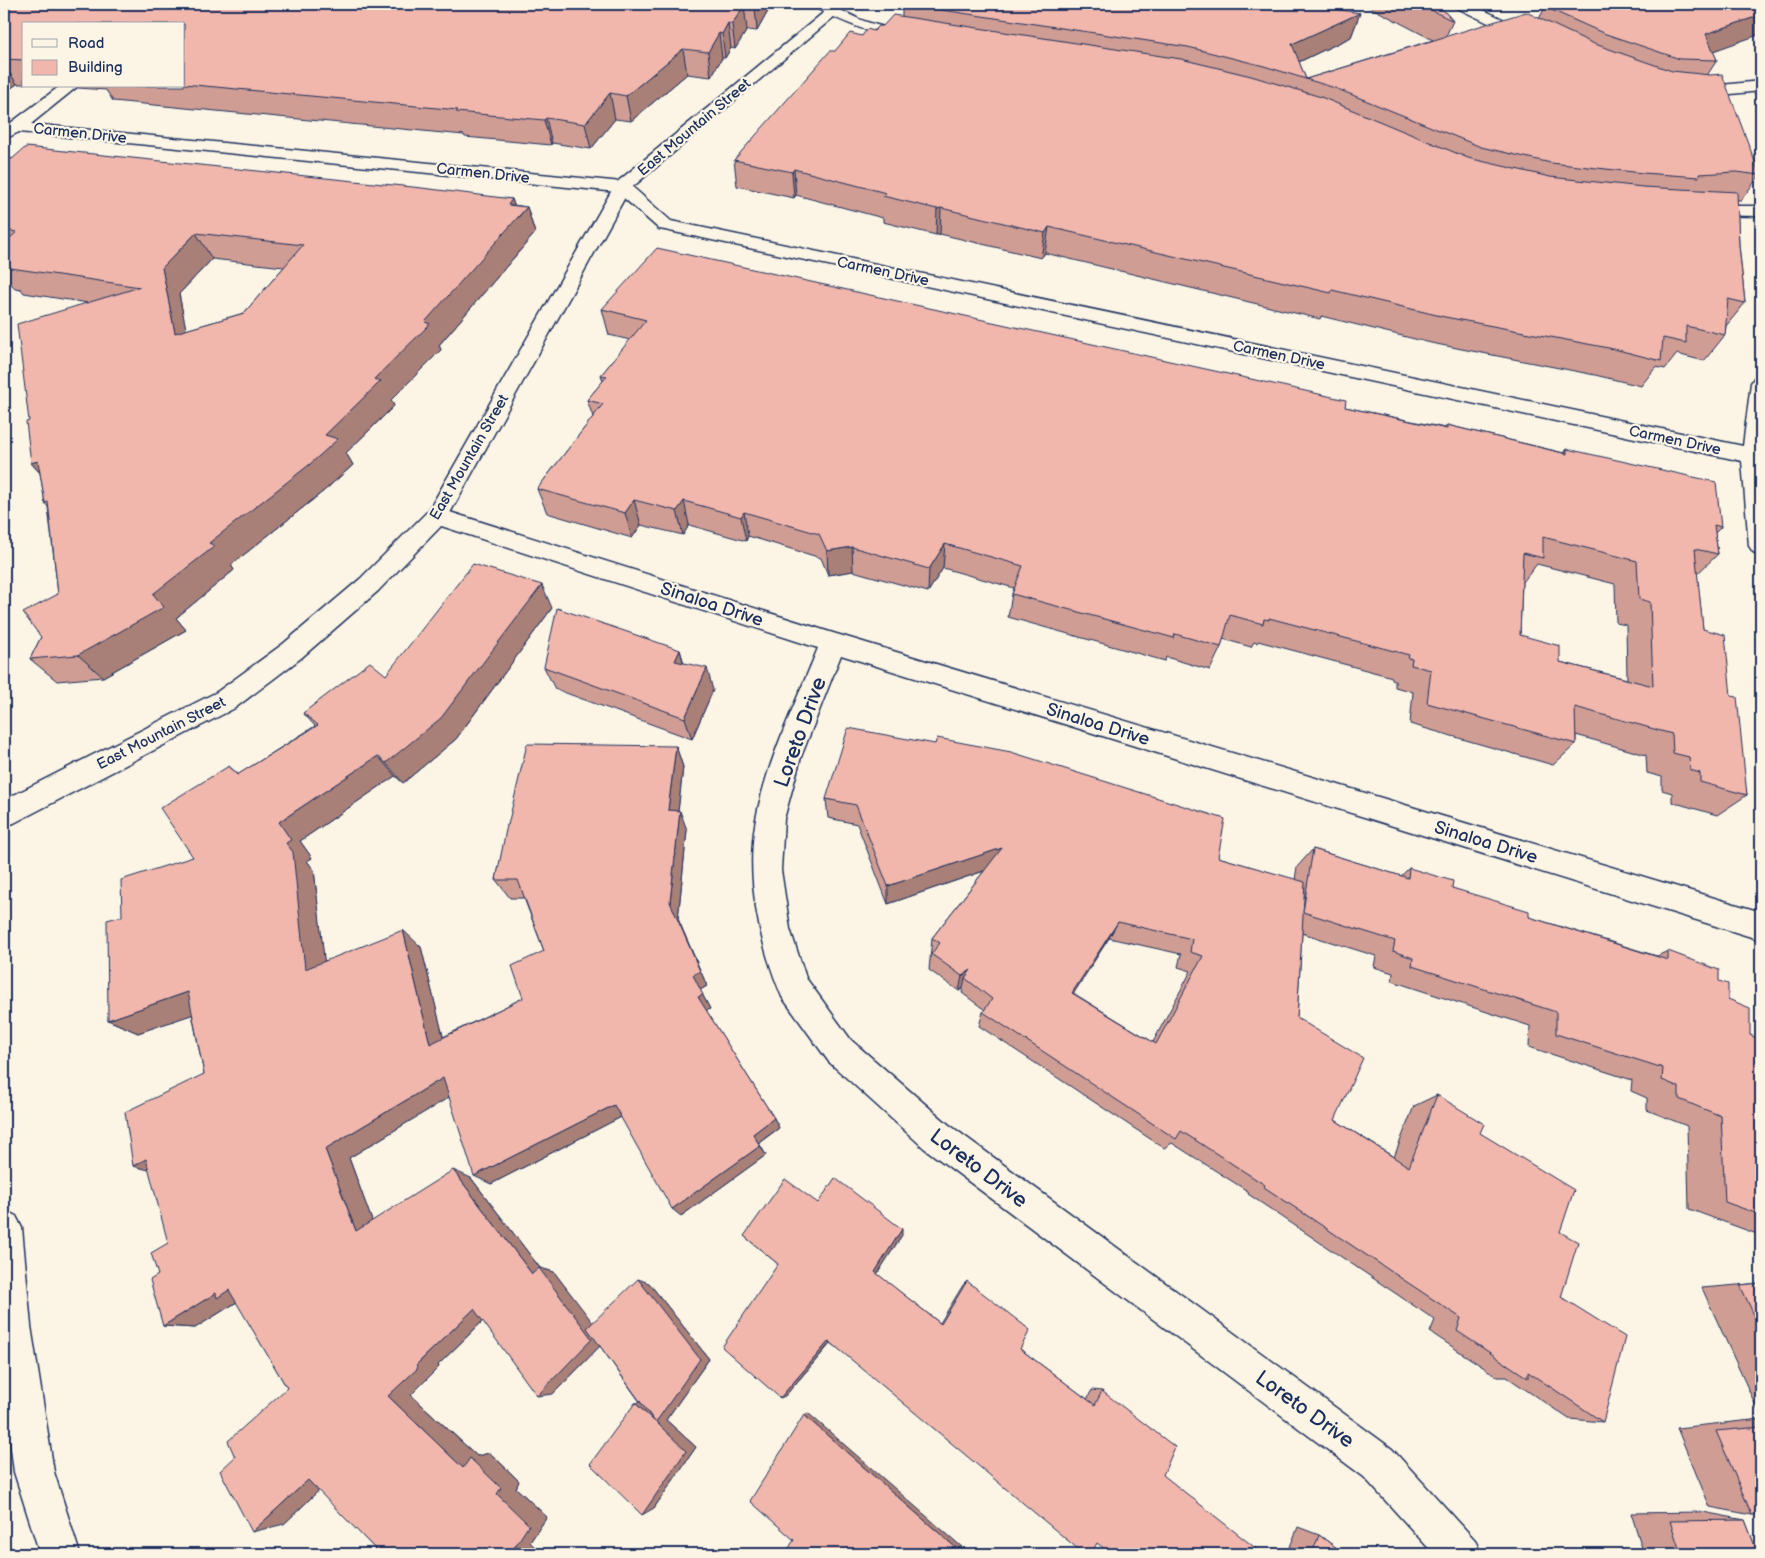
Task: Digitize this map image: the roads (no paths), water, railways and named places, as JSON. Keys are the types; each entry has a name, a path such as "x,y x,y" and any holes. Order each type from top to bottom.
{"street":[{"path":"1460,4 1549,46"},
{"path":"832,6 854,22 884,32 923,38"},
{"name":"East Mountain Street","path":"4,814 226,700 292,651 370,584 438,516 622,187 832,6"},
{"path":"1678,92 1724,92 1761,86"},
{"path":"10,131 67,88"},
{"name":"Carmen Drive","path":"10,131 622,187 665,225 1753,456"},
{"path":"1689,210 1761,211"},
{"path":"1761,383 1753,456 1761,546"},
{"name":"Sinaloa Drive","path":"438,516 833,643 1761,926"},
{"name":"Loreto Drive","path":"833,643 786,757 770,819 766,870 775,929 793,986 840,1051 936,1136 1378,1462 1461,1554"},
{"path":"4,1228 13,1326 34,1472 60,1554"}]}
